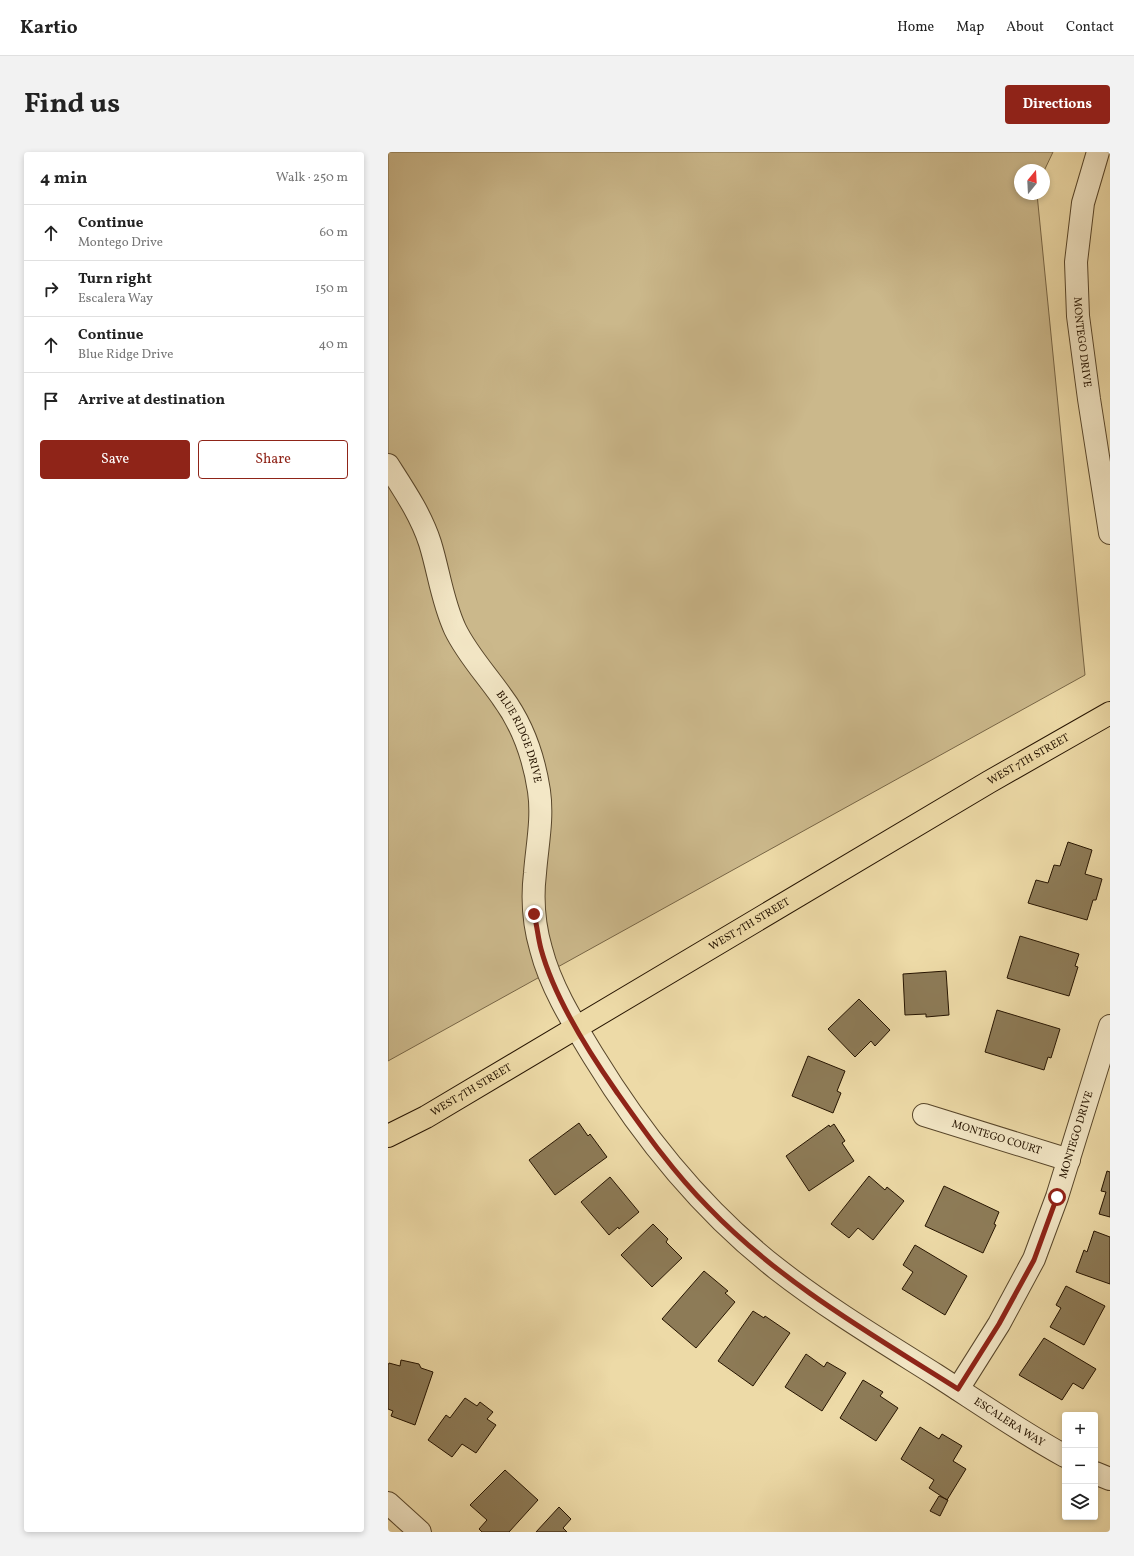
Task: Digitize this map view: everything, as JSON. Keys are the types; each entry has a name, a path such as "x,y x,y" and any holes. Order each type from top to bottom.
{"main road":[{"name":"WEST 7TH STREET","path":"388,1136 426,1116 989,782 1110,713"}],"street":[{"name":"MONTEGO DRIVE","path":"1098,152 1083,204 1076,262 1079,323 1110,534"},
{"name":"BLUE RIDGE DRIVE","path":"388,465 416,509 430,542 442,595 456,630 472,658 504,699 522,730 533,761 539,793 540,826 534,877 534,914 543,956 552,980 576,1028"},
{"name":"MONTEGO DRIVE","path":"958,1389 999,1324 1034,1260 1057,1197 1110,1026"},
{"name":"ESCALERA WAY","path":"576,1028 606,1077 658,1150 708,1208 775,1268 839,1314 1062,1454"},
{"name":"MONTEGO COURT","path":"924,1115 1069,1160"},
{"path":"1098,1474 1110,1478"},
{"path":"388,1503 420,1532"}],"shaded area":[{"path":"388,152 1053,152 1047,164 1014,164 1014,200 1038,200 1085,675 388,1061"}],"building":[{"path":"1068,842 1092,850 1085,874 1102,879 1096,900 1093,900 1087,920 1028,903 1036,880 1048,883 1054,865 1060,866"},
{"path":"1020,936 1079,954 1075,966 1078,967 1069,996 1007,978"},
{"path":"946,971 949,1015 926,1017 926,1014 905,1015 903,974"},
{"path":"859,999 890,1030 875,1046 871,1041 855,1057 828,1029"},
{"path":"997,1010 1060,1029 1051,1058 1048,1057 1044,1070 985,1052"},
{"path":"808,1056 845,1071 837,1091 841,1093 833,1113 792,1096"},
{"path":"579,1123 588,1136 590,1134 607,1157 555,1195 529,1160"},
{"path":"834,1124 845,1141 842,1143 854,1161 809,1191 786,1156 829,1125 830,1127"},
{"path":"1107,1171 1110,1172 1110,1217 1099,1214 1106,1192 1101,1191"},
{"path":"869,1176 885,1190 887,1187 904,1201 873,1240 858,1228 849,1238 831,1224"},
{"path":"610,1177 639,1212 619,1229 618,1227 609,1235 581,1202"},
{"path":"944,1186 999,1212 994,1224 996,1225 983,1253 925,1226"},
{"path":"653,1224 668,1239 666,1242 682,1258 652,1287 621,1255"},
{"path":"1094,1231 1110,1237 1110,1284 1076,1272 1084,1250 1087,1252"},
{"path":"915,1245 967,1276 945,1315 902,1289 913,1272 903,1265"},
{"path":"704,1271 728,1291 725,1293 735,1302 696,1348 662,1319"},
{"path":"1066,1286 1105,1306 1084,1345 1050,1327 1061,1308 1056,1305"},
{"path":"753,1311 764,1318 765,1316 790,1333 753,1386 718,1361"},
{"path":"1044,1338 1096,1369 1083,1389 1073,1383 1062,1400 1019,1375"},
{"path":"806,1354 824,1367 827,1362 846,1373 822,1411 785,1387"},
{"path":"401,1360 419,1364 421,1368 433,1372 415,1425 391,1416 393,1411 388,1409 388,1365 389,1363 400,1366"},
{"path":"863,1380 883,1392 880,1396 898,1408 876,1441 840,1418"},
{"path":"465,1398 477,1406 480,1402 493,1412 487,1419 496,1425 476,1453 462,1444 452,1457 428,1440 446,1415 450,1418"},
{"path":"920,1427 939,1439 942,1434 962,1446 953,1461 966,1469 947,1500 929,1488 934,1480 901,1459"},
{"path":"505,1470 538,1500 509,1532 482,1532 479,1529 487,1520 470,1505"},
{"path":"939,1496 948,1500 940,1516 930,1511"},
{"path":"559,1507 571,1519 563,1528 567,1532 536,1532"}],"route":[{"path":"534,914 541,949 552,980 576,1028 606,1077 658,1150 708,1208 775,1268 839,1314 958,1389 999,1324 1034,1260 1057,1197"}]}
